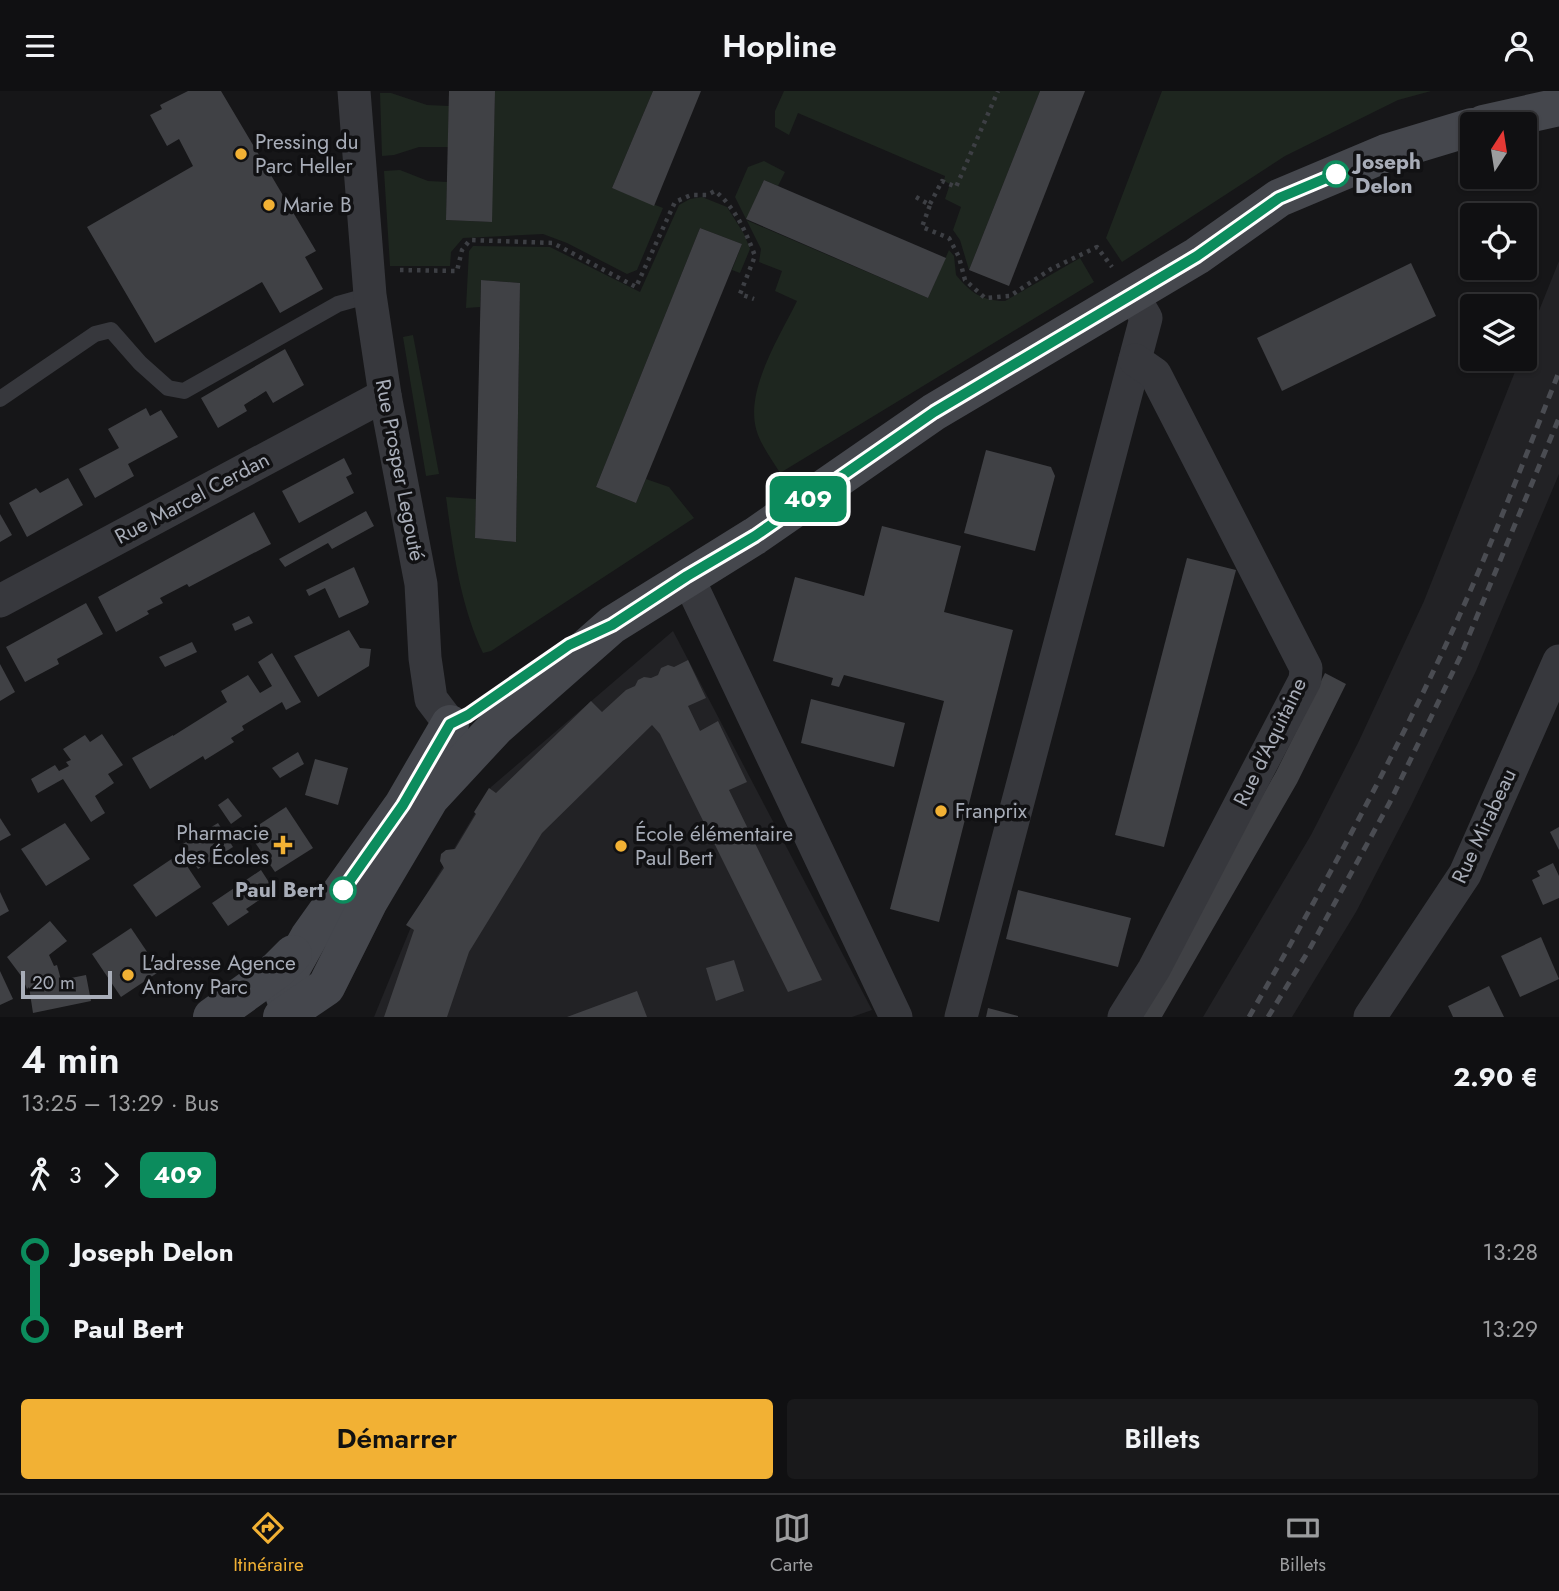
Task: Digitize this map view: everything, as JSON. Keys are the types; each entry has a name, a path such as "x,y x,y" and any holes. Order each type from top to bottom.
{"main road":[{"path":"1537,112 1559,107"},
{"path":"309,937 281,987 293,1016 326,988 450,724 468,715 569,645 612,625 755,536 934,412 1197,256 1279,198 1386,153 1460,131"},
{"path":"212,1017 277,970 309,937 397,833 490,733 612,625"},
{"path":"450,724 490,733"}],"street":[{"name":"Rue Prosper Legouté","path":"354,91 369,282 385,395 421,585 425,658 431,699 450,724"},
{"path":"961,1017 1146,318 1132,294"},
{"name":"Rue d'Aquitaine","path":"1124,1017 1154,969 1305,680 1306,668 1155,374 1135,360"},
{"name":"Rue Marcel Cerdan","path":"0,601 385,395"},
{"path":"687,576 896,1017"},
{"name":"Rue Mirabeau","path":"1370,1017 1465,874 1559,661"},
{"path":"1391,987 1405,1017"}],"lane":[{"path":"0,399 95,334 111,331 140,363 168,388 184,391 338,304 369,282"}],"path":[{"path":"998,91 956,187 942,181 922,227 949,239 959,257 965,280 985,298 1010,296 1051,269 1097,247 1132,294"},
{"path":"369,282 457,271 462,250 470,240 535,241 553,243 636,287 675,202 691,195 707,195 715,191 727,200 746,233 755,256 740,294 754,299"},
{"path":"916,197 930,205"}],"shaded area":[{"path":"495,91 653,91 612,188 663,208 637,270 627,274 567,243 543,234 463,238 451,252 450,266 390,266 384,171 400,170 428,181 447,182 446,220 491,222"},
{"path":"784,91 1040,91 969,270 960,240 953,230 961,207 945,199 950,184 944,181 945,176 798,113 789,135 775,127 775,111"},
{"path":"1162,91 1431,91 1398,100 1285,156 1122,262 1106,238"},
{"path":"380,93 391,93 427,105 449,106 448,147 419,147 382,156"},
{"path":"764,161 785,172 778,186 764,180 746,219 735,197 748,167"},
{"path":"702,197 727,207 750,249 740,273 732,270 742,244 700,228 596,487 636,503 646,479 669,487 694,518 491,651 483,653 463,596 446,497 476,499 475,538 516,542 520,283 481,280 480,307 466,308 469,251 473,246 550,247 640,292 679,205"},
{"path":"747,220 928,298 949,250 954,256 956,275 972,291 990,299 1005,301 1080,258 1094,282 780,473 758,435 754,419 755,402 765,367 797,301 775,291 782,271 759,262 761,249"},
{"path":"1559,261 1559,474 1476,671 1356,912 1292,1017 1203,1017 1311,835 1358,743 1424,601 1515,371 1537,371 1537,316"},
{"path":"413,335 439,474 426,476 403,337"},
{"name":"École élémentaire Paul Bert","path":"673,631 872,1010 852,1017 374,1017 420,905 491,787"}],"building":[{"path":"188,91 221,91 316,251 305,257 323,289 280,313 262,282 155,343 87,227 193,166 179,139 167,146 150,115 162,109 160,105"},
{"path":"449,91 495,91 492,222 446,220"},
{"path":"653,91 701,91 654,206 612,188"},
{"path":"1040,91 1085,91 1009,286 969,270"},
{"path":"764,180 946,258 928,298 746,219"},
{"path":"700,228 742,244 636,503 596,487"},
{"path":"1411,263 1436,316 1282,391 1257,338"},
{"path":"481,280 520,283 516,542 475,538"},
{"path":"285,349 304,385 273,403 266,391 244,405 247,411 218,428 201,398"},
{"path":"146,408 150,416 161,410 178,437 128,464 134,476 95,498 79,469 119,448 108,429"},
{"path":"986,450 1051,467 1055,476 1035,551 964,533"},
{"path":"344,458 352,474 346,477 354,493 299,523 282,491"},
{"path":"68,478 83,505 27,537 9,503 36,488 40,493"},
{"path":"366,511 374,526 332,549 328,543 285,567 279,559"},
{"path":"254,512 271,544 189,587 187,584 160,598 163,603 147,611 149,614 116,632 98,597"},
{"path":"0,514 12,535 0,542"},
{"name":"Franprix","path":"882,526 961,546 944,612 1013,630 939,922 890,909 944,701 844,675 839,687 831,685 833,678 773,661 795,577 864,596"},
{"path":"1187,558 1236,570 1164,847 1115,835"},
{"path":"354,567 369,602 367,605 339,618 325,588 309,596 306,590"},
{"path":"86,603 103,634 57,659 59,664 25,682 6,647"},
{"path":"249,616 253,623 235,631 232,624"},
{"path":"349,630 360,648 371,649 369,666 318,697 294,656"},
{"path":"192,642 197,652 165,667 159,657"},
{"path":"272,653 301,702 286,710 282,702 242,726 244,730 231,738 234,742 205,760 203,756 150,789 132,758 227,702 221,691 248,675 260,693 272,686 258,662"},
{"path":"688,660 706,698 688,706 700,731 718,721 747,782 729,790 822,980 788,992 660,734 652,725 542,833 469,952 447,1017 384,1017 414,930 406,925 444,868 440,861 441,854 455,849 489,788 496,793 591,701 602,712 626,690 635,686 638,680 651,678 658,675 661,668 668,665 674,667"},
{"path":"0,664 15,692 0,701"},
{"path":"1325,673 1346,684 1297,783 1162,1017 1134,1017 1276,772"},
{"path":"811,699 905,723 894,767 801,743"},
{"path":"102,734 123,765 108,774 114,783 95,796 105,813 91,822 63,779 38,793 31,779 55,765 59,771 69,766 66,762 71,760 63,749 85,735 90,742"},
{"path":"298,752 304,764 280,778 272,768"},
{"path":"315,759 348,768 338,805 305,795"},
{"path":"228,798 242,816 231,824 218,805"},
{"path":"286,807 313,848 275,872 248,832"},
{"path":"0,818 11,835 0,841"},
{"path":"65,823 90,859 46,886 21,849"},
{"path":"218,823 233,847 198,869 183,844"},
{"path":"1559,827 1559,850 1550,832"},
{"path":"179,854 201,887 156,917 133,885"},
{"path":"1553,863 1559,876 1559,898 1543,905 1532,880 1540,876 1537,871"},
{"path":"261,870 274,890 246,909 249,912 228,926 212,903"},
{"path":"1018,890 1131,918 1118,967 1006,939"},
{"path":"0,892 9,911 0,916"},
{"path":"50,921 67,941 49,955 54,966 57,965 61,980 86,975 91,1001 33,1013 29,987 27,989 22,977 7,957"},
{"path":"131,928 160,971 121,997 92,954"},
{"path":"1541,937 1559,979 1520,997 1501,956"},
{"path":"734,960 744,991 716,1001 706,968"},
{"path":"0,971 13,999 0,1005"},
{"path":"1489,986 1504,1017 1453,1017 1448,1006"},
{"path":"637,991 647,1017 567,1017"},
{"path":"988,1008 1018,1016 1018,1017 986,1017"}],"railway":[{"path":"1249,1017 1350,836 1443,651 1489,547 1559,372"},
{"path":"1268,1017 1309,950 1390,802 1461,655 1559,418"}],"bus line":[{"name":"409","path":"343,890 403,805 450,724 468,715 569,645 612,625 755,536 934,412 1197,256 1279,198 1336,174"}],"place":[{"name":"Pressing du Parc Heller","path":"241,154"},
{"name":"Joseph Delon","path":"1336,174"},
{"name":"Marie B","path":"269,205"},
{"name":"Franprix","path":"941,811"},
{"name":"Pharmacie des Écoles","path":"283,845"},
{"name":"École élémentaire Paul Bert","path":"621,846"},
{"name":"Paul Bert","path":"343,890"},
{"name":"L'adresse Agence Antony Parc","path":"128,975"}]}
